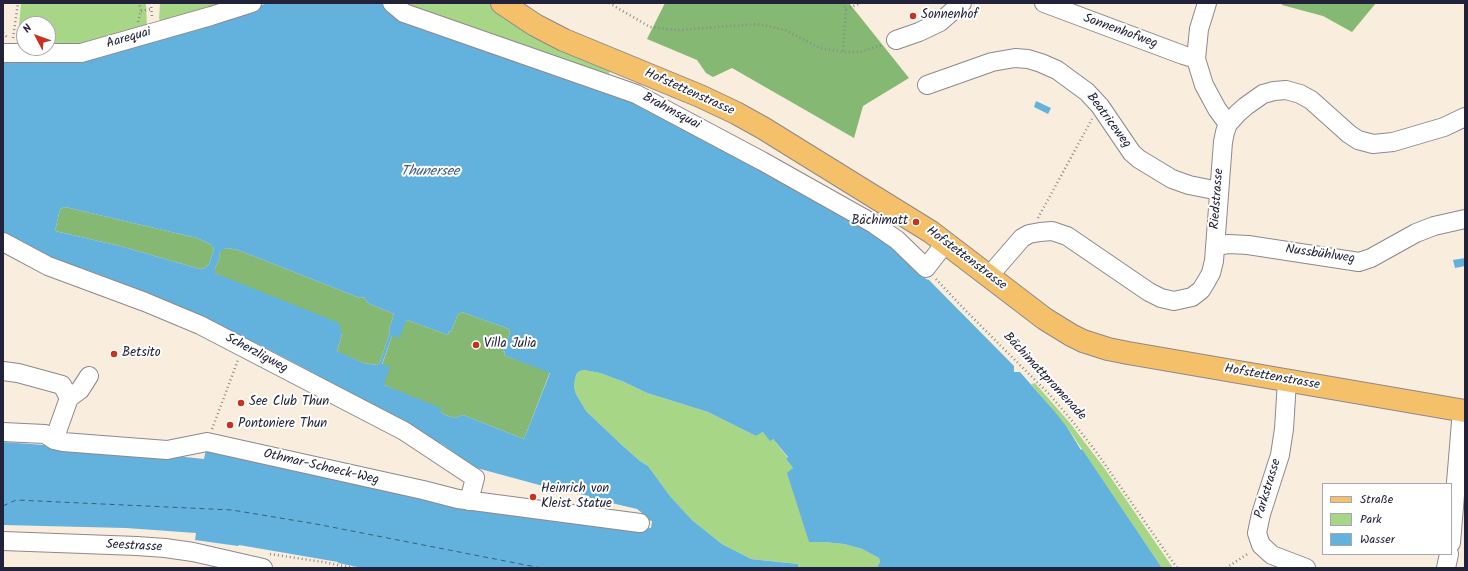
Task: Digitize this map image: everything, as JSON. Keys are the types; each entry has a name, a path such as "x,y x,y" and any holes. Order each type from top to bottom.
{"main road":[{"name":"Hofstettenstrasse","path":"502,3 534,25 564,40 676,86 736,113 903,214 946,242 1045,319 1083,341 1108,349 1128,353 1463,411"}],"street":[{"name":"Aarequai","path":"3,53 81,54 252,3"},
{"name":"Brahmsquai","path":"392,3 404,13 636,94 762,161 874,224 897,240 926,268"},
{"path":"896,40 919,32 940,22 962,3"},
{"name":"Sonnenhofweg","path":"1044,3 1196,59"},
{"path":"1206,3 1199,29 1196,59 1204,85 1217,109 1228,124"},
{"name":"Beatriceweg","path":"927,85 992,62 1015,58 1028,59 1041,63 1058,70 1087,92 1100,106 1132,153 1139,159 1172,179 1189,185 1219,191"},
{"name":"Riedstrasse","path":"1028,234 1052,231 1067,236 1149,292 1161,298 1174,301 1192,297 1201,290 1211,273 1215,246 1222,142 1228,124 1238,112 1263,94 1286,90 1300,94 1311,100 1349,134 1365,143 1373,144 1393,142 1444,126 1465,117"},
{"name":"Nussbühlweg","path":"1215,246 1230,244 1248,245 1359,262 1371,258 1416,233 1434,226 1465,219"},
{"path":"989,276 1016,245 1028,234"},
{"path":"926,268 946,242"},
{"name":"Scherzligweg","path":"4,246 48,266 145,302 200,325 404,431 475,478 469,501"},
{"path":"3,371 18,373 62,385 69,398"},
{"path":"54,440 69,398 80,390 89,376"},
{"name":"Parkstrasse","path":"1261,545 1257,533 1261,514 1280,455 1284,429 1287,381"},
{"path":"1452,531 1463,411"},
{"name":"Othmar-Schoeck-Weg","path":"3,432 45,434 54,440 63,442 167,450 207,442 469,501 640,523"},
{"name":"Seestrasse","path":"3,541 165,548 207,555 263,568"},
{"path":"1261,545 1272,555 1306,568"},
{"path":"1446,568 1449,555"}],"path":[{"path":"3,33 12,42 18,3"},
{"path":"139,3 141,11 151,9"},
{"path":"609,3 650,27 678,30 758,24 785,30 820,48 843,52 859,52 896,40"},
{"path":"842,3 846,9 843,52"},
{"path":"846,9 861,3"},
{"path":"1028,234 1100,106"},
{"name":"Bächimattpromenade","path":"926,268 966,311 1050,395 1073,422 1177,568"},
{"path":"207,442 243,347"},
{"path":"1226,568 1261,545"},
{"path":"323,562 354,568"}],"green space":[{"path":"21,3 146,3 147,28 80,48 56,48 56,16 20,16"},
{"path":"160,3 235,3 164,23 159,19"},
{"path":"404,3 489,3 503,18 581,58 612,68 606,78"},
{"path":"665,3 849,3 909,78 863,106 854,138 732,68 713,77 706,73 697,60 647,39"},
{"path":"1282,3 1376,3 1352,32 1323,16 1282,5"},
{"path":"65,207 197,238 210,244 214,249 209,264 205,268 200,269 120,246 55,231 60,209"},
{"path":"228,248 238,250 360,298 364,297 370,304 394,314 380,362 377,365 363,363 340,353 337,351 342,334 215,273 215,268 220,257 219,253 223,249"},
{"path":"462,312 509,329 510,333 503,351 505,352 504,355 550,372 524,439 463,415 455,418 445,415 384,385 382,365 392,336 407,320 448,335 449,331 451,332 458,314"},
{"path":"584,370 600,373 647,393 708,412 756,436 763,432 773,439 788,458 786,459 793,468 809,542 844,544 862,549 879,558 879,566 877,568 798,568 798,564 751,559 722,544 692,520 670,496 648,466 623,446 586,411 576,394 574,387 577,373"},
{"path":"1035,383 1070,423 1105,469 1173,568 1162,568 1067,427 1031,384"}],"water":[{"name":"Thunersee","path":"268,3 381,3 607,87 891,240 926,279 929,280 1014,366 1014,372 1020,372 1055,412 1067,427 1081,450 1082,449 1162,568 877,568 880,562 879,558 862,549 844,544 809,542 787,473 793,468 786,459 788,457 773,439 770,441 763,432 756,436 708,412 647,393 600,373 584,370 577,373 574,387 576,394 586,411 623,446 648,466 670,496 692,520 722,544 751,559 798,564 798,568 362,568 338,562 239,545 195,540 196,533 126,528 3,525 3,442 128,451 204,459 206,449 651,528 652,521 643,519 642,513 637,509 473,467 442,444 433,441 306,369 256,343 248,341 206,318 130,286 79,267 60,266 3,236 3,58 100,53","holes":["65,207 197,238 210,244 214,249 209,264 205,268 200,269 120,246 55,231 60,209","228,248 238,250 360,298 364,297 370,304 394,314 380,362 377,365 363,363 337,351 342,334 339,323 215,273 215,268 220,257 219,253","462,312 509,329 510,333 503,351 505,352 504,355 550,373 524,439 463,415 455,418 445,415 441,412 441,408 384,385 390,367 382,364 392,336 399,338 407,320 448,335 449,331 451,332 458,314"]},
{"path":"1036,101 1051,108 1048,114 1034,107"},
{"path":"1465,258 1465,266 1455,268 1453,260"}],"ferry route":[{"path":"3,506 16,500 232,510 316,524 541,568"}],"place":[{"name":"Sonnenhof","path":"913,16"},
{"name":"Bächimatt","path":"916,222"},
{"name":"Villa Julia","path":"476,345"},
{"name":"Betsito","path":"114,354"},
{"name":"See Club Thun","path":"241,403"},
{"name":"Pontoniere Thun","path":"230,425"},
{"name":"Heinrich von Kleist Statue","path":"533,497"}]}
